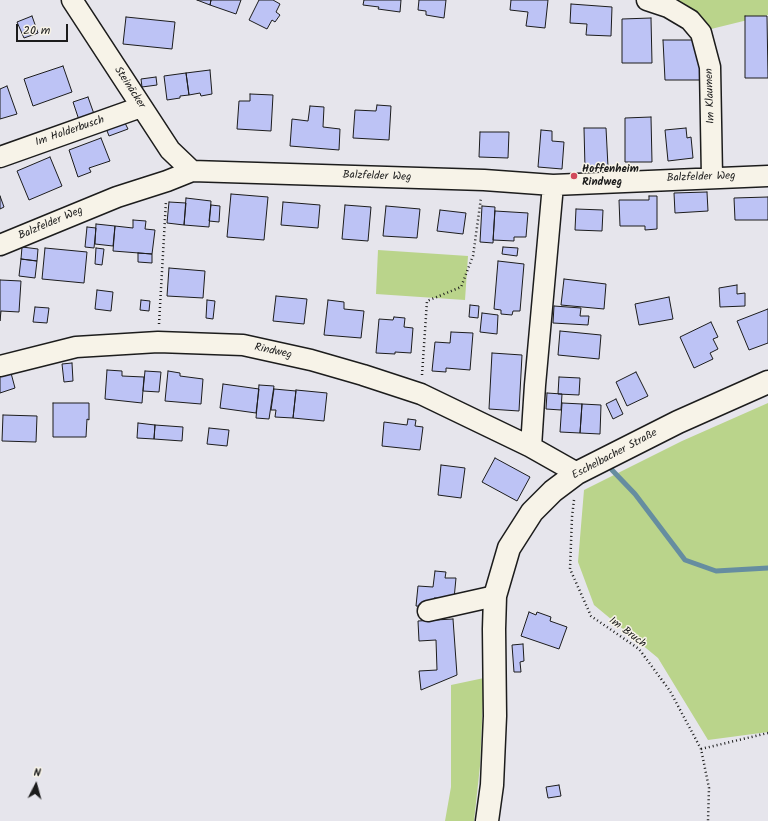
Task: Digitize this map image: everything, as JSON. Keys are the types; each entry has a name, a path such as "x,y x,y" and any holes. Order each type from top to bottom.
{"street":[{"name":"Steinäcker","path":"72,0 170,150 192,171"},
{"name":"Im Klaumen","path":"647,0 668,7 690,20 701,33 710,67 712,177"},
{"name":"Im Holderbusch","path":"0,157 141,107"},
{"name":"Balzfelder Weg","path":"0,245 117,197 167,181 192,171 484,180 553,185 712,177 768,176"},
{"path":"531,447 553,185"},
{"name":"Rindweg","path":"0,366 76,347 158,342 243,345 310,360 421,394 531,447 577,473"},
{"name":"Eschelbacher Straße","path":"487,821 492,785 495,716 495,596 509,548 532,512 553,491 577,473 678,422 768,382"},
{"path":"428,611 495,596"}],"path":[{"path":"421,394 427,302 461,287 473,256 484,180"},
{"path":"158,342 167,181"},
{"name":"Im Bruch","path":"577,473 572,516 570,569 591,616 640,650 670,691 701,749 709,788 708,821"},
{"path":"701,749 768,733"}],"green space":[{"path":"672,0 768,0 768,15 707,30 706,26 689,7"},
{"path":"378,250 468,256 465,300 376,294"},
{"path":"768,403 768,732 708,740 658,658 594,605 578,562 584,490 682,441"},
{"path":"484,678 480,766 474,821 445,821 451,787 451,685"}],"building":[{"path":"197,0 211,0 210,5"},
{"path":"211,0 241,0 236,14 210,5"},
{"path":"259,0 273,0 280,4 276,12 280,15 275,22 272,20 267,29 249,20"},
{"path":"364,0 401,0 400,12 363,5"},
{"path":"419,0 446,0 444,18 426,15 426,11 418,10"},
{"path":"511,0 548,0 545,28 526,26 528,12 510,10"},
{"path":"571,4 612,7 611,36 586,35 587,24 570,23"},
{"path":"32,16 38,33 24,38 17,22"},
{"path":"745,16 767,16 768,78 745,78"},
{"path":"126,17 175,22 172,49 123,44"},
{"path":"651,18 652,63 622,63 622,19"},
{"path":"663,40 694,40 701,67 701,80 665,80"},
{"path":"63,66 72,92 33,106 24,79"},
{"path":"210,70 212,94 201,96 200,93 189,95 186,73"},
{"path":"186,73 189,95 167,100 164,76"},
{"path":"156,77 157,85 142,87 141,79"},
{"path":"7,86 17,114 0,119 0,89"},
{"path":"250,94 273,95 271,131 237,129 239,101 250,101"},
{"path":"88,97 94,114 79,120 73,102"},
{"path":"377,105 391,106 389,140 353,138 355,110 376,111"},
{"path":"310,106 324,107 323,127 340,129 339,150 290,146 292,119 308,121"},
{"path":"651,117 652,162 625,162 625,118"},
{"path":"124,121 128,129 109,136 106,128"},
{"path":"584,128 606,128 608,167 585,168"},
{"path":"686,128 687,138 691,137 693,158 668,161 665,130"},
{"path":"541,130 552,131 552,141 564,142 562,169 538,167"},
{"path":"480,132 509,132 508,158 479,157"},
{"path":"101,138 110,161 89,168 91,172 78,177 69,150"},
{"path":"50,157 62,186 29,200 17,171"},
{"path":"707,192 708,211 675,213 674,193"},
{"path":"231,194 268,197 264,240 227,237"},
{"path":"0,196 4,207 0,209"},
{"path":"649,196 657,196 657,229 645,230 645,226 620,226 619,200 649,200"},
{"path":"768,197 768,220 735,220 734,198"},
{"path":"186,198 211,201 209,227 184,225"},
{"path":"169,202 186,203 184,225 167,223"},
{"path":"283,202 320,205 318,228 281,225"},
{"path":"211,205 220,206 219,222 209,221"},
{"path":"345,205 371,207 368,241 342,239"},
{"path":"386,206 420,209 417,238 383,236"},
{"path":"482,206 495,207 493,243 480,242"},
{"path":"576,209 603,210 602,231 575,230"},
{"path":"440,210 466,213 463,234 437,231"},
{"path":"495,211 528,213 526,237 514,237 514,241 493,240"},
{"path":"133,220 146,221 145,229 155,230 152,254 113,251 115,226 133,228"},
{"path":"96,224 115,226 113,246 95,244"},
{"path":"87,227 96,228 94,248 85,247"},
{"path":"22,247 38,249 37,261 21,259"},
{"path":"503,247 518,248 517,256 502,254"},
{"path":"45,248 87,252 84,283 42,279"},
{"path":"96,248 104,249 102,265 95,264"},
{"path":"138,253 152,254 152,263 138,262"},
{"path":"21,259 37,261 35,278 19,276"},
{"path":"498,261 524,264 520,311 513,311 512,315 501,314 501,310 494,309"},
{"path":"169,268 205,271 203,298 167,296"},
{"path":"564,279 606,284 604,309 561,305"},
{"path":"0,280 21,281 19,312 1,311 0,321"},
{"path":"737,285 737,294 745,293 745,306 720,307 719,288"},
{"path":"97,290 113,292 111,311 95,309"},
{"path":"276,296 307,299 304,324 273,321"},
{"path":"669,297 673,319 639,325 635,304"},
{"path":"141,300 150,301 149,311 140,310"},
{"path":"207,300 215,301 213,319 206,318"},
{"path":"328,300 344,302 344,309 364,311 361,338 324,335"},
{"path":"470,305 479,306 478,318 469,317"},
{"path":"554,306 581,308 580,316 589,316 588,325 553,323"},
{"path":"35,307 49,308 47,323 33,322"},
{"path":"768,309 768,343 749,350 737,321"},
{"path":"482,313 498,315 497,334 480,332"},
{"path":"394,317 405,318 404,327 413,328 411,353 376,353 379,319 393,320"},
{"path":"711,322 718,337 713,339 718,349 710,353 713,359 694,368 680,337"},
{"path":"560,331 601,335 599,359 558,355"},
{"path":"451,332 473,333 470,370 446,368 446,372 432,371 435,342 450,343"},
{"path":"492,353 522,355 519,411 489,409"},
{"path":"72,363 73,381 64,382 62,364"},
{"path":"107,370 122,371 122,376 144,377 142,403 105,399"},
{"path":"145,371 161,372 159,392 143,391"},
{"path":"168,371 180,373 180,376 203,379 201,404 165,401"},
{"path":"636,372 648,396 627,406 616,382"},
{"path":"11,373 15,388 0,393 0,376"},
{"path":"559,377 580,378 579,395 558,394"},
{"path":"223,384 259,389 256,413 220,408"},
{"path":"259,385 274,386 269,419 256,418"},
{"path":"274,389 296,391 293,418 275,417 276,410 271,410"},
{"path":"296,390 327,393 324,421 293,418"},
{"path":"547,393 562,394 561,410 546,409"},
{"path":"616,399 623,414 613,419 606,404"},
{"path":"53,403 89,403 89,420 87,419 86,437 53,437"},
{"path":"562,403 582,404 580,433 560,432"},
{"path":"582,404 601,405 600,434 580,433"},
{"path":"3,415 37,416 36,442 2,441"},
{"path":"408,419 416,420 415,426 423,427 420,450 382,446 384,422 407,425"},
{"path":"138,423 155,425 154,439 137,438"},
{"path":"155,425 183,427 182,441 154,439"},
{"path":"209,428 229,430 227,446 207,444"},
{"path":"495,458 530,477 517,501 482,482"},
{"path":"441,465 465,468 461,498 438,495"},
{"path":"435,571 446,572 445,578 456,578 454,599 434,598 433,607 416,606 418,586 433,587"},
{"path":"529,612 536,615 537,612 551,617 550,621 567,627 559,649 521,636"},
{"path":"453,619 457,675 421,690 419,671 437,670 436,640 419,641 418,621"},
{"path":"523,644 524,661 520,662 521,672 514,672 512,645"},
{"path":"559,785 561,796 548,798 546,787"}],"waterway":[{"path":"612,470 635,494 685,560 716,571 768,568"}],"place":[{"name":"Hoffenheim Rindweg","path":"574,176"}]}
